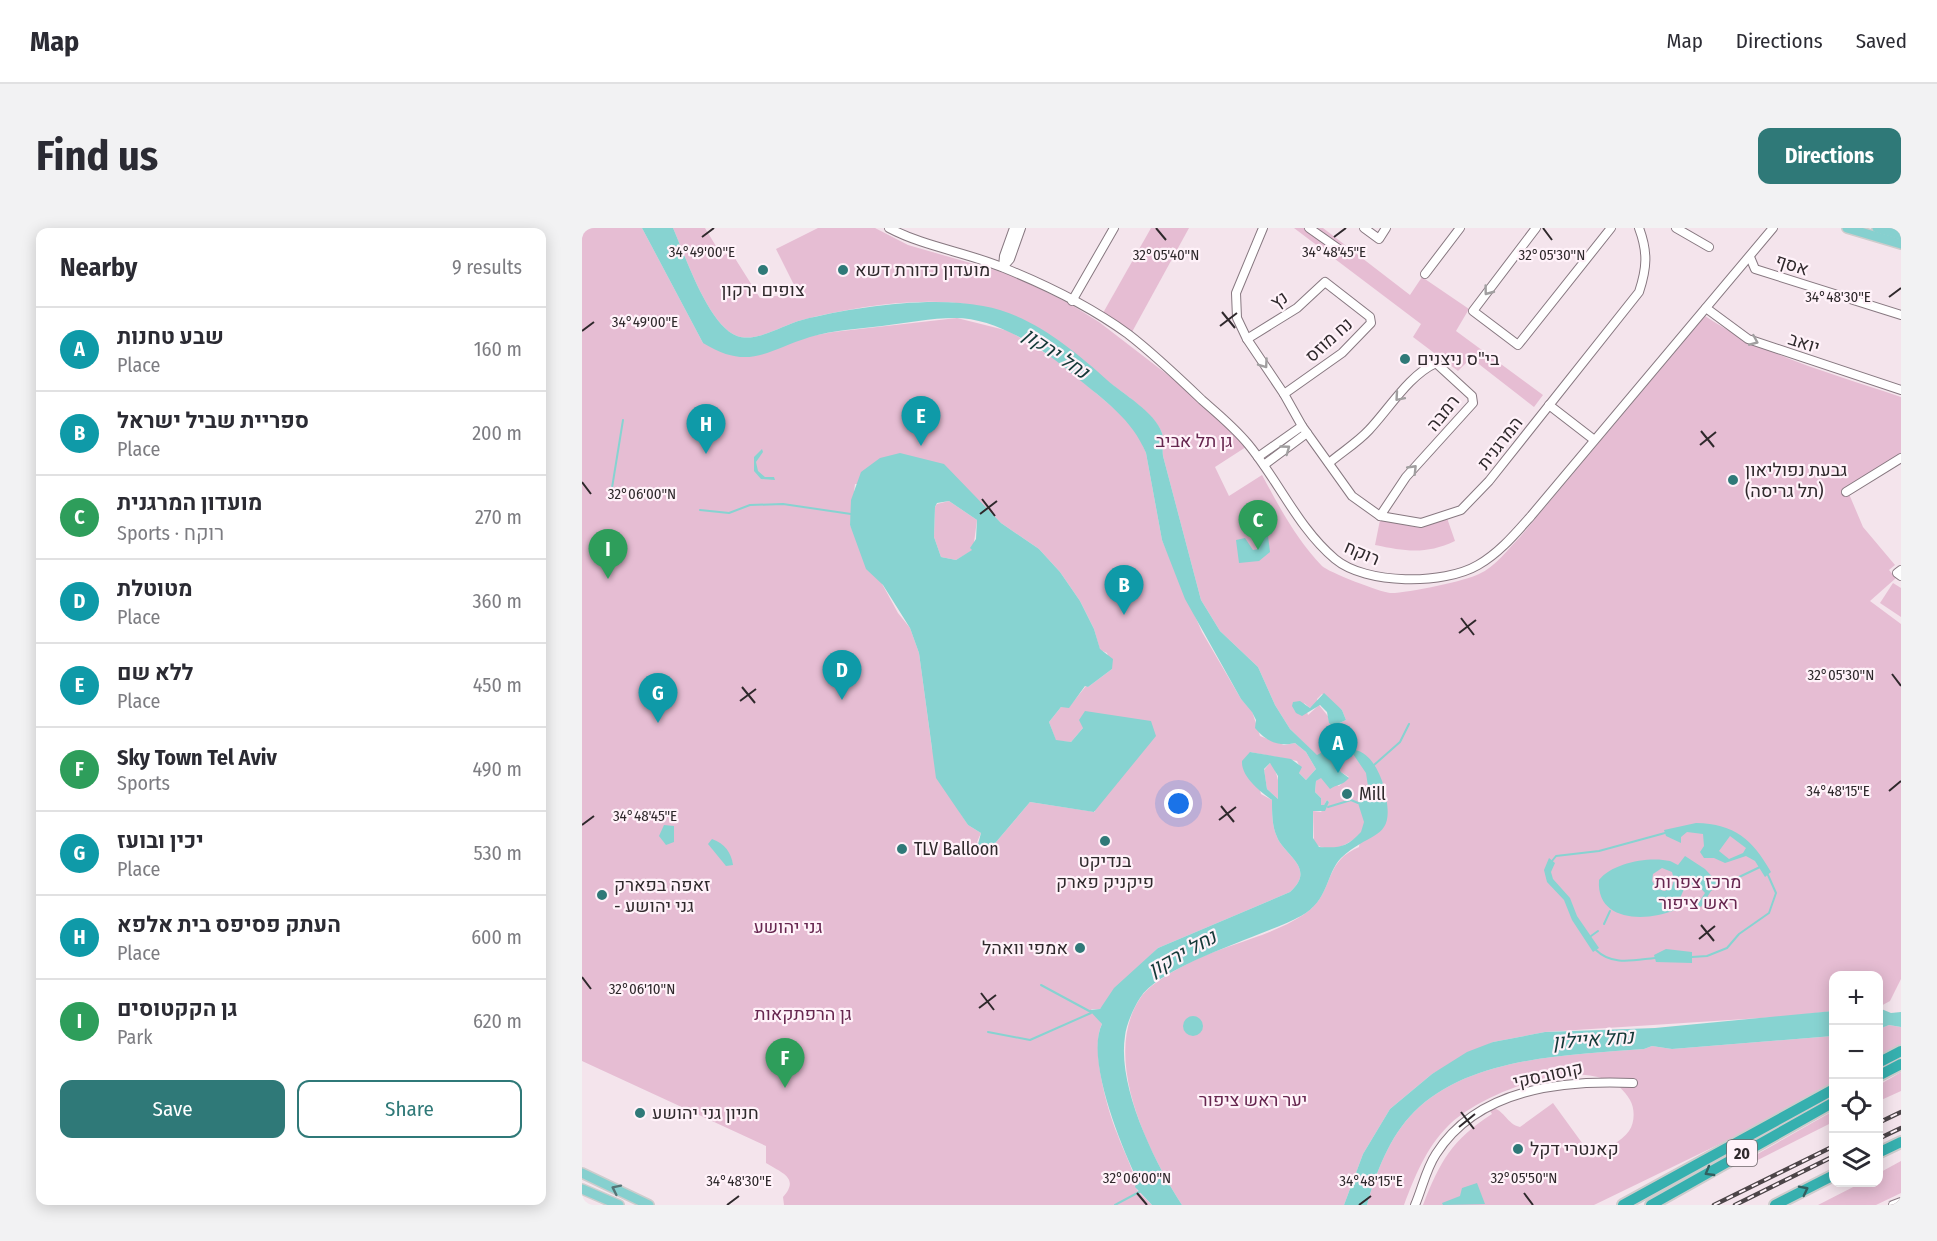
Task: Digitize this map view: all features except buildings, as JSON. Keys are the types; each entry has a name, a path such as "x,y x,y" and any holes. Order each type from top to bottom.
{"highway":[{"path":"1883,1060 1901,1050"},
{"path":"1883,1073 1901,1064"},
{"path":"1623,1205 1829,1091"},
{"path":"1665,1182 1829,1102"},
{"name":"20","path":"1651,1205 1829,1102"},
{"path":"1883,1151 1901,1142"},
{"path":"1775,1205 1829,1177"}],"main road":[{"path":"1847,228 1901,244"},
{"path":"1877,228 1901,235"},
{"path":"582,1173 650,1205"},
{"path":"582,1189 619,1205"}],"street":[{"name":"רוקח","path":"889,228 909,239 1004,267 1072,300 1116,326 1160,360 1230,423 1264,465 1313,537 1338,562 1379,577 1434,577 1462,573 1495,553 1516,533 1773,228"},
{"path":"1004,267 1004,256 1014,228"},
{"path":"1004,267 1010,259 1021,228"},
{"path":"1072,300 1114,228"},
{"name":"המרגנית","path":"1263,228 1236,293 1237,318 1247,339 1305,430 1352,496 1380,516 1421,523 1461,510 1489,481 1639,292 1647,268 1646,249 1639,228"},
{"path":"1309,228 1343,252"},
{"path":"1364,228 1379,239 1386,228"},
{"path":"1425,274 1460,228"},
{"path":"1536,228 1473,311 1518,345 1611,228"},
{"path":"1676,228 1708,247"},
{"path":"1763,242 1765,228"},
{"name":"אסף","path":"1750,257 1755,269 1901,315"},
{"name":"נץ","path":"1247,339 1297,308 1325,282"},
{"name":"נח מוזס","path":"1284,394 1342,353 1371,323 1370,317 1325,282"},
{"name":"יואב","path":"1706,308 1748,339 1901,390"},
{"name":"רמבה","path":"1329,463 1368,432 1411,383 1436,363 1472,396 1473,403 1406,477 1380,516"},
{"path":"1549,405 1593,439"},
{"path":"1258,457 1305,430"},
{"path":"1264,465 1305,430"},
{"path":"1846,492 1901,458"},
{"name":"קוסובסקי","path":"1415,1205 1436,1153 1451,1136 1483,1109 1542,1088 1588,1081 1633,1083"},
{"path":"1893,1205 1901,1202"}],"green space":[{"name":"גני יהושע","path":"582,228 642,228 703,343 811,336 957,318 1009,331 1058,361 1134,428 1146,453 1162,540 1202,632 1241,699 1252,711 1260,736 1284,745 1295,743 1306,752 1316,769 1306,780 1299,773 1300,767 1297,761 1250,752 1261,794 1272,800 1273,824 1277,837 1300,869 1297,883 1290,892 1158,948 1100,1009 1091,1009 1102,1024 1099,1034 1099,1062 1109,1109 1132,1169 1137,1190 1152,1205 784,1205 783,1197 790,1185 789,1181 783,1173 766,1163 766,1146 582,1061","holes":["855,484 961,484 1001,523 1039,549 1060,572 1080,601 1094,629 1100,650 1107,653 1112,669 1088,687 1086,686 1069,707 1061,707 1049,722 1056,741 1071,742 1083,728 1095,812 1030,802 985,855 977,842 981,833 968,825 959,811 932,749 919,653 910,628 898,613 850,525"]},
{"path":"673,228 705,228 722,256 731,252 760,298 798,293 776,249 818,228 875,228 908,245 1012,275 1070,304 1099,322 1203,402 1246,447 1215,467 1229,496 1262,475 1296,534 1322,566 1354,581 1390,593 1461,580 1485,571 1496,562 1520,537 1705,316 1775,353 1901,397 1901,455 1849,494 1863,527 1895,565 1889,570 1896,578 1870,601 1901,624 1901,979 1890,1001 1883,1005 1883,971 1829,971 1829,1011 1545,1032 1493,1042 1432,1074 1390,1109 1363,1154 1344,1205 1182,1205 1155,1158 1133,1103 1127,1075 1125,1047 1130,1021 1145,992 1167,975 1210,953 1291,922 1318,902 1340,860 1359,847 1361,833 1339,847 1326,848 1314,843 1313,811 1321,812 1329,802 1327,800 1324,805 1321,805 1321,798 1315,792 1316,781 1321,777 1339,786 1349,777 1341,772 1328,750 1317,756 1290,729 1275,705 1258,667 1220,631 1201,600 1163,456 1162,433 1152,417 1134,401 1030,324 995,310 968,305 912,302 884,305 802,320 752,337 737,336 726,329 716,318 691,271","holes":["1322,694 1342,710 1346,720 1335,725 1319,705 1308,715 1304,703 1310,708 1318,703 1317,699"]},
{"path":"1151,228 1189,228 1132,332 1103,313"},
{"path":"1294,228 1323,228 1410,295 1422,277 1469,309 1456,331 1543,395 1534,407 1471,358 1458,371 1413,337 1421,324"},
{"path":"949,501 977,520 973,550 956,560 941,557 934,537 935,507 937,504"},
{"path":"1447,518 1455,541 1424,550 1396,549 1375,545 1380,520 1421,528"},
{"path":"1893,583 1901,588 1901,617 1880,603"},
{"path":"1270,763 1273,765 1278,782 1278,799 1267,789 1264,770"},
{"path":"1889,1025 1901,1027 1901,1044 1883,1054 1883,1027"},
{"path":"1829,1036 1829,1084 1726,1141 1594,1205 1423,1205 1435,1176 1449,1153 1467,1133 1492,1114 1489,1109 1497,1110 1520,1127 1553,1103 1593,1158 1612,1146 1631,1128 1634,1116 1633,1107 1630,1100 1615,1084 1594,1076 1568,1075 1540,1080 1512,1088 1486,1100 1448,1126 1427,1153 1404,1205 1367,1205 1385,1155 1405,1122 1437,1093 1463,1079 1492,1069 1554,1057 1644,1049 1652,1046 1672,1049"},
{"path":"1901,1072 1901,1091 1883,1099 1883,1083"},
{"path":"1829,1113 1829,1124 1748,1165 1747,1160"},
{"path":"1901,1161 1901,1193 1876,1205 1818,1205 1853,1187 1883,1187 1883,1171"}],"water":[{"name":"נחל ירקון","path":"642,228 673,228 699,288 716,318 726,329 744,338 761,335 802,320 845,311 892,304 940,302 962,303 1000,310 1050,334 1138,404 1158,425 1163,436 1163,456 1201,600 1220,631 1258,667 1275,705 1290,729 1317,755 1328,749 1341,772 1349,778 1330,789 1321,778 1316,781 1315,792 1321,798 1321,805 1324,805 1327,800 1329,802 1325,811 1313,811 1313,838 1319,847 1342,846 1361,832 1364,822 1358,803 1369,793 1366,773 1353,754 1355,750 1366,755 1377,770 1384,787 1387,805 1385,826 1380,832 1341,858 1332,871 1322,895 1310,910 1284,924 1214,952 1168,974 1151,986 1140,998 1133,1011 1126,1032 1124,1056 1132,1101 1150,1147 1182,1205 1152,1205 1135,1187 1137,1179 1114,1124 1101,1079 1098,1039 1102,1024 1089,1010 1100,1009 1114,988 1158,948 1290,892 1297,883 1300,869 1277,837 1273,824 1272,800 1248,778 1242,761 1250,752 1291,759 1302,767 1299,773 1306,780 1316,769 1306,752 1295,743 1272,742 1255,728 1256,720 1252,712 1241,699 1185,599 1162,540 1146,453 1140,441 1116,411 1050,356 1020,337 988,323 971,319 937,319 837,331 810,337 757,356 733,356 703,343","holes":["1270,763 1278,776 1278,799 1267,789 1264,769"]},
{"path":"762,449 763,452 756,462 758,471 765,477 774,477 775,480 761,479 754,471 754,457"},
{"path":"900,453 944,464 1001,523 1039,549 1060,572 1080,601 1094,629 1100,649 1113,659 1112,669 1088,687 1085,686 1069,708 1061,707 1049,722 1056,740 1071,742 1083,728 1079,720 1085,711 1151,721 1156,736 1094,812 1030,802 985,855 977,848 981,833 968,825 936,778 919,653 910,628 883,585 866,569 850,525 851,500 861,472 880,458","holes":["949,501 977,520 976,539 970,548 972,550 956,560 941,557 934,537 937,503"]},
{"path":"1268,536 1270,552 1259,561 1239,563 1236,540 1245,538 1253,550 1258,549 1258,538"},
{"path":"1324,693 1342,710 1346,720 1333,726 1329,723 1327,712 1320,705 1302,716 1296,713 1292,706 1293,702 1300,701 1310,708"},
{"path":"1696,823 1722,826 1749,842 1771,872 1765,877 1755,861 1746,856 1725,863 1714,858 1704,858 1700,852 1704,846 1703,834 1687,832 1681,837 1681,843 1666,836 1664,830","holes":["1730,836 1746,848 1743,853 1729,859 1719,851"]},
{"path":"664,825 674,826 674,842 666,845 659,836"},
{"path":"712,839 727,849 733,865 726,866 708,844"},
{"path":"1685,856 1705,869 1720,885 1711,891 1701,907 1697,905 1705,893 1697,884 1684,889 1675,910 1650,916 1637,917 1614,911 1600,894 1599,880 1622,865 1652,859 1670,861 1678,865","holes":["1662,868 1672,872 1674,880 1672,887 1665,891 1657,889 1652,881 1653,874"]},
{"path":"1549,858 1555,863 1551,872 1553,879 1570,898 1577,916 1599,948 1593,952 1572,920 1564,900 1547,882 1544,870"},
{"path":"1666,949 1692,952 1692,963 1656,962 1654,955"},
{"path":"1883,1010 1891,1013 1901,1012 1901,1027 1889,1025 1883,1027"},
{"name":"נחל איילון","path":"1829,1011 1829,1036 1672,1049 1652,1046 1644,1049 1554,1057 1492,1069 1463,1079 1437,1093 1405,1122 1385,1155 1367,1205 1344,1205 1363,1154 1390,1109 1432,1074 1467,1052 1493,1042 1545,1032 1655,1028"},
{"path":"1193,1016 1200,1019 1203,1026 1200,1033 1193,1036 1186,1033 1183,1026 1186,1019"},
{"path":"1477,1183 1485,1204 1443,1205 1442,1203 1460,1196 1462,1188"}],"waterway":[{"path":"611,494 623,420"},
{"path":"610,493 613,494 612,496 610,496 610,493"},
{"path":"700,510 729,513 750,505 783,504 851,514"},
{"path":"1374,765 1400,742 1409,724"},
{"path":"1359,795 1362,801"},
{"path":"1328,807 1351,800 1358,803"},
{"path":"1552,861 1556,856 1599,851 1665,833"},
{"path":"1735,879 1760,867"},
{"path":"1692,957 1707,956 1727,948 1739,934 1769,913 1776,893 1768,875"},
{"path":"1604,924 1610,911"},
{"path":"1591,936 1598,931"},
{"path":"1596,950 1616,960 1655,958"},
{"path":"1041,985 1091,1012"},
{"path":"988,1032 1030,1040 1091,1013"},
{"path":"1115,1205 1141,1191"}],"railway":[{"path":"1883,1121 1901,1112"},
{"path":"1883,1137 1901,1128"},
{"path":"1714,1205 1829,1148"},
{"path":"1735,1205 1829,1158"}],"place":[{"name":"צופים ירקון","path":"763,270"},
{"name":"מועדון כדורת דשא","path":"843,270"},
{"name":"בי\"ס ניצנים","path":"1405,359"},
{"name":"ללא שם","path":"921,446"},
{"name":"העתק פסיפס בית אלפא","path":"706,454"},
{"name":"גבעת נפוליאון (תל גריסה)","path":"1733,480"},
{"name":"מועדון המרגנית","path":"1258,550"},
{"name":"גן הקקטוסים","path":"608,579"},
{"name":"ספריית שביל ישראל","path":"1124,615"},
{"name":"מטוטלת","path":"842,700"},
{"name":"יכין ובועז","path":"658,723"},
{"name":"שבע טחנות","path":"1338,773"},
{"name":"Mill","path":"1347,794"},
{"name":"בנדיקט פיקניק פארק","path":"1105,841"},
{"name":"TLV Balloon","path":"902,849"},
{"name":"זאפה בפארק - גני יהושע","path":"602,895"},
{"name":"אמפי וואהל","path":"1080,948"},
{"name":"Sky Town Tel Aviv","path":"785,1088"},
{"name":"חניון גני יהושע","path":"640,1113"},
{"name":"קאנטרי דקל","path":"1518,1149"}],"park label":[{"name":"גן תל אביב","path":"1194,441"},
{"name":"מרכז צפרות ראש ציפור","path":"1698,892"},
{"name":"גן הרפתקאות","path":"803,1014"},
{"name":"יער ראש ציפור","path":"1253,1100"}]}
